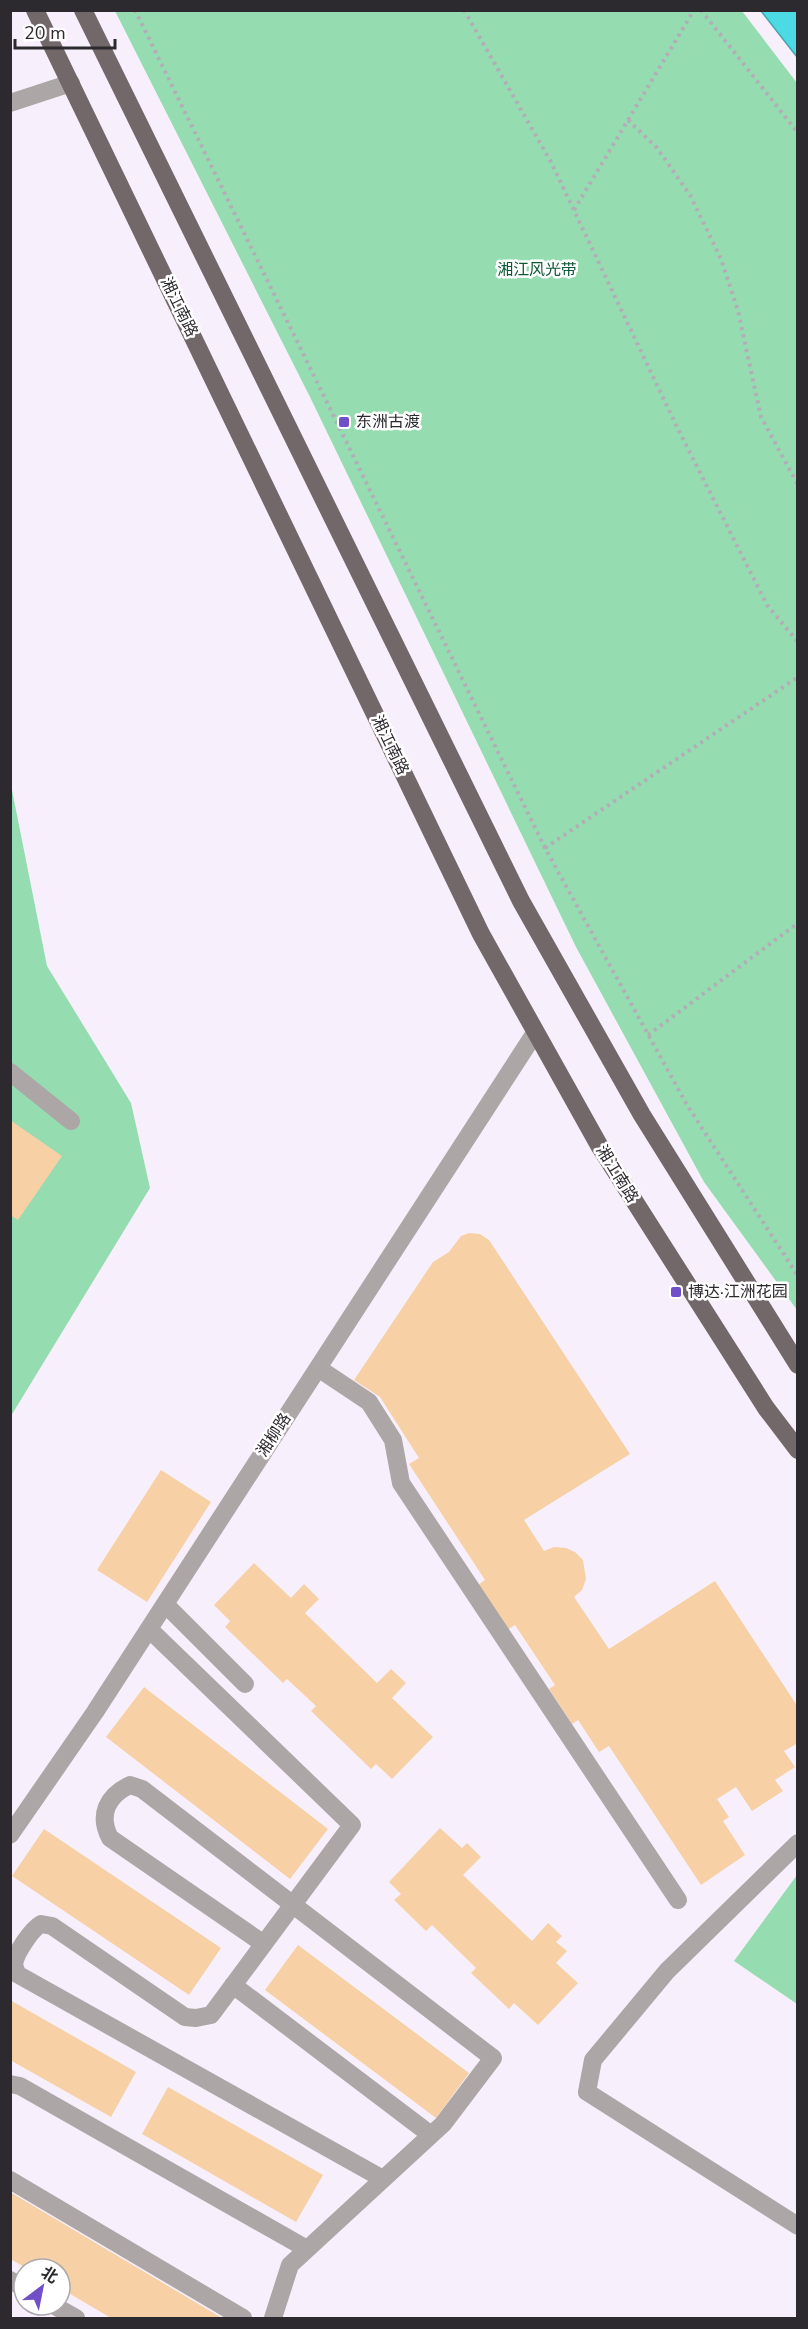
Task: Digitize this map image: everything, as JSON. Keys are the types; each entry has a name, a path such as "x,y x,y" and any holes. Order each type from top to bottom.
{"main road":[{"name":"湘江南路","path":"35,10 481,934 606,1157 766,1408 798,1450"},
{"path":"83,10 521,901 642,1115 798,1365"}],"street":[{"path":"10,104 71,82"},
{"name":"湘柳路","path":"10,1835 149,1629 535,1033"},
{"path":"10,1072 71,1121"},
{"path":"318,1368 369,1402 393,1440 401,1483 678,1900"},
{"path":"165,1604 245,1684"},
{"path":"149,1629 352,1825 211,2015 196,2018 185,2016 52,1926 41,1924 33,1929 17,1956 14,1965 17,1974 383,2179"},
{"path":"199,1678 220,1659"},
{"path":"264,1944 110,1838 104,1826 105,1811 117,1791 130,1785 142,1789 492,2058 443,2124 290,2265 273,2319"},
{"path":"798,1843 667,1971 593,2060 587,2092 798,2226"},
{"path":"233,1985 431,2135"},
{"path":"10,2084 20,2085 307,2249"},
{"path":"10,2180 243,2319"}],"path":[{"path":"135,10 545,848 687,1105 798,1276"},
{"path":"464,10 551,162 676,425 766,604 798,642"},
{"path":"574,210 694,10"},
{"path":"701,10 798,133"},
{"path":"628,120 657,148 690,195 721,259 738,311 761,417 798,485"},
{"path":"545,848 798,678"},
{"path":"648,1035 798,923"}],"green space":[{"name":"湘江风光带","path":"115,11 742,11 797,83 797,1310 704,1182 576,947 310,397"},
{"path":"10,780 47,966 131,1103 150,1188 11,1416"},
{"path":"797,1875 797,2004 734,1961"}],"water":[{"path":"761,11 797,11 797,57"}],"building":[{"path":"10,1120 62,1156 18,1220 10,1215"},
{"path":"469,1233 480,1234 489,1240 630,1454 524,1520 544,1551 554,1547 566,1548 575,1552 583,1560 586,1579 582,1590 574,1597 609,1649 715,1581 798,1707 798,1743 784,1751 795,1767 775,1780 783,1791 752,1811 736,1787 717,1799 729,1817 723,1821 745,1855 701,1885 609,1746 599,1752 578,1720 572,1724 549,1689 555,1685 515,1625 507,1630 478,1585 485,1580 409,1464 419,1458 380,1397 354,1380 433,1262 449,1252 461,1236"},
{"path":"161,1470 211,1502 147,1602 97,1570"},
{"path":"254,1563 291,1598 304,1584 319,1599 305,1613 377,1683 391,1669 406,1683 392,1698 433,1737 392,1779 376,1764 371,1769 311,1711 316,1706 287,1679 283,1683 225,1627 230,1621 214,1605"},
{"path":"144,1687 328,1829 290,1879 106,1737"},
{"path":"440,1828 462,1848 467,1843 481,1857 463,1875 532,1941 548,1923 562,1936 556,1942 567,1951 556,1963 578,1983 538,2025 514,2003 509,2009 471,1973 476,1968 432,1925 426,1931 394,1900 401,1894 389,1882"},
{"path":"44,1829 221,1948 189,1995 12,1876"},
{"path":"298,1945 469,2073 436,2118 265,1990"},
{"path":"10,2000 136,2072 111,2117 10,2060"},
{"path":"168,2087 323,2175 296,2222 142,2134"},
{"path":"10,2192 222,2318 111,2318 72,2295 72,2257 12,2257 12,2260 10,2259"}],"place":[{"name":"东洲古渡","path":"344,422"},
{"name":"博达·江洲花园","path":"676,1292"}]}
